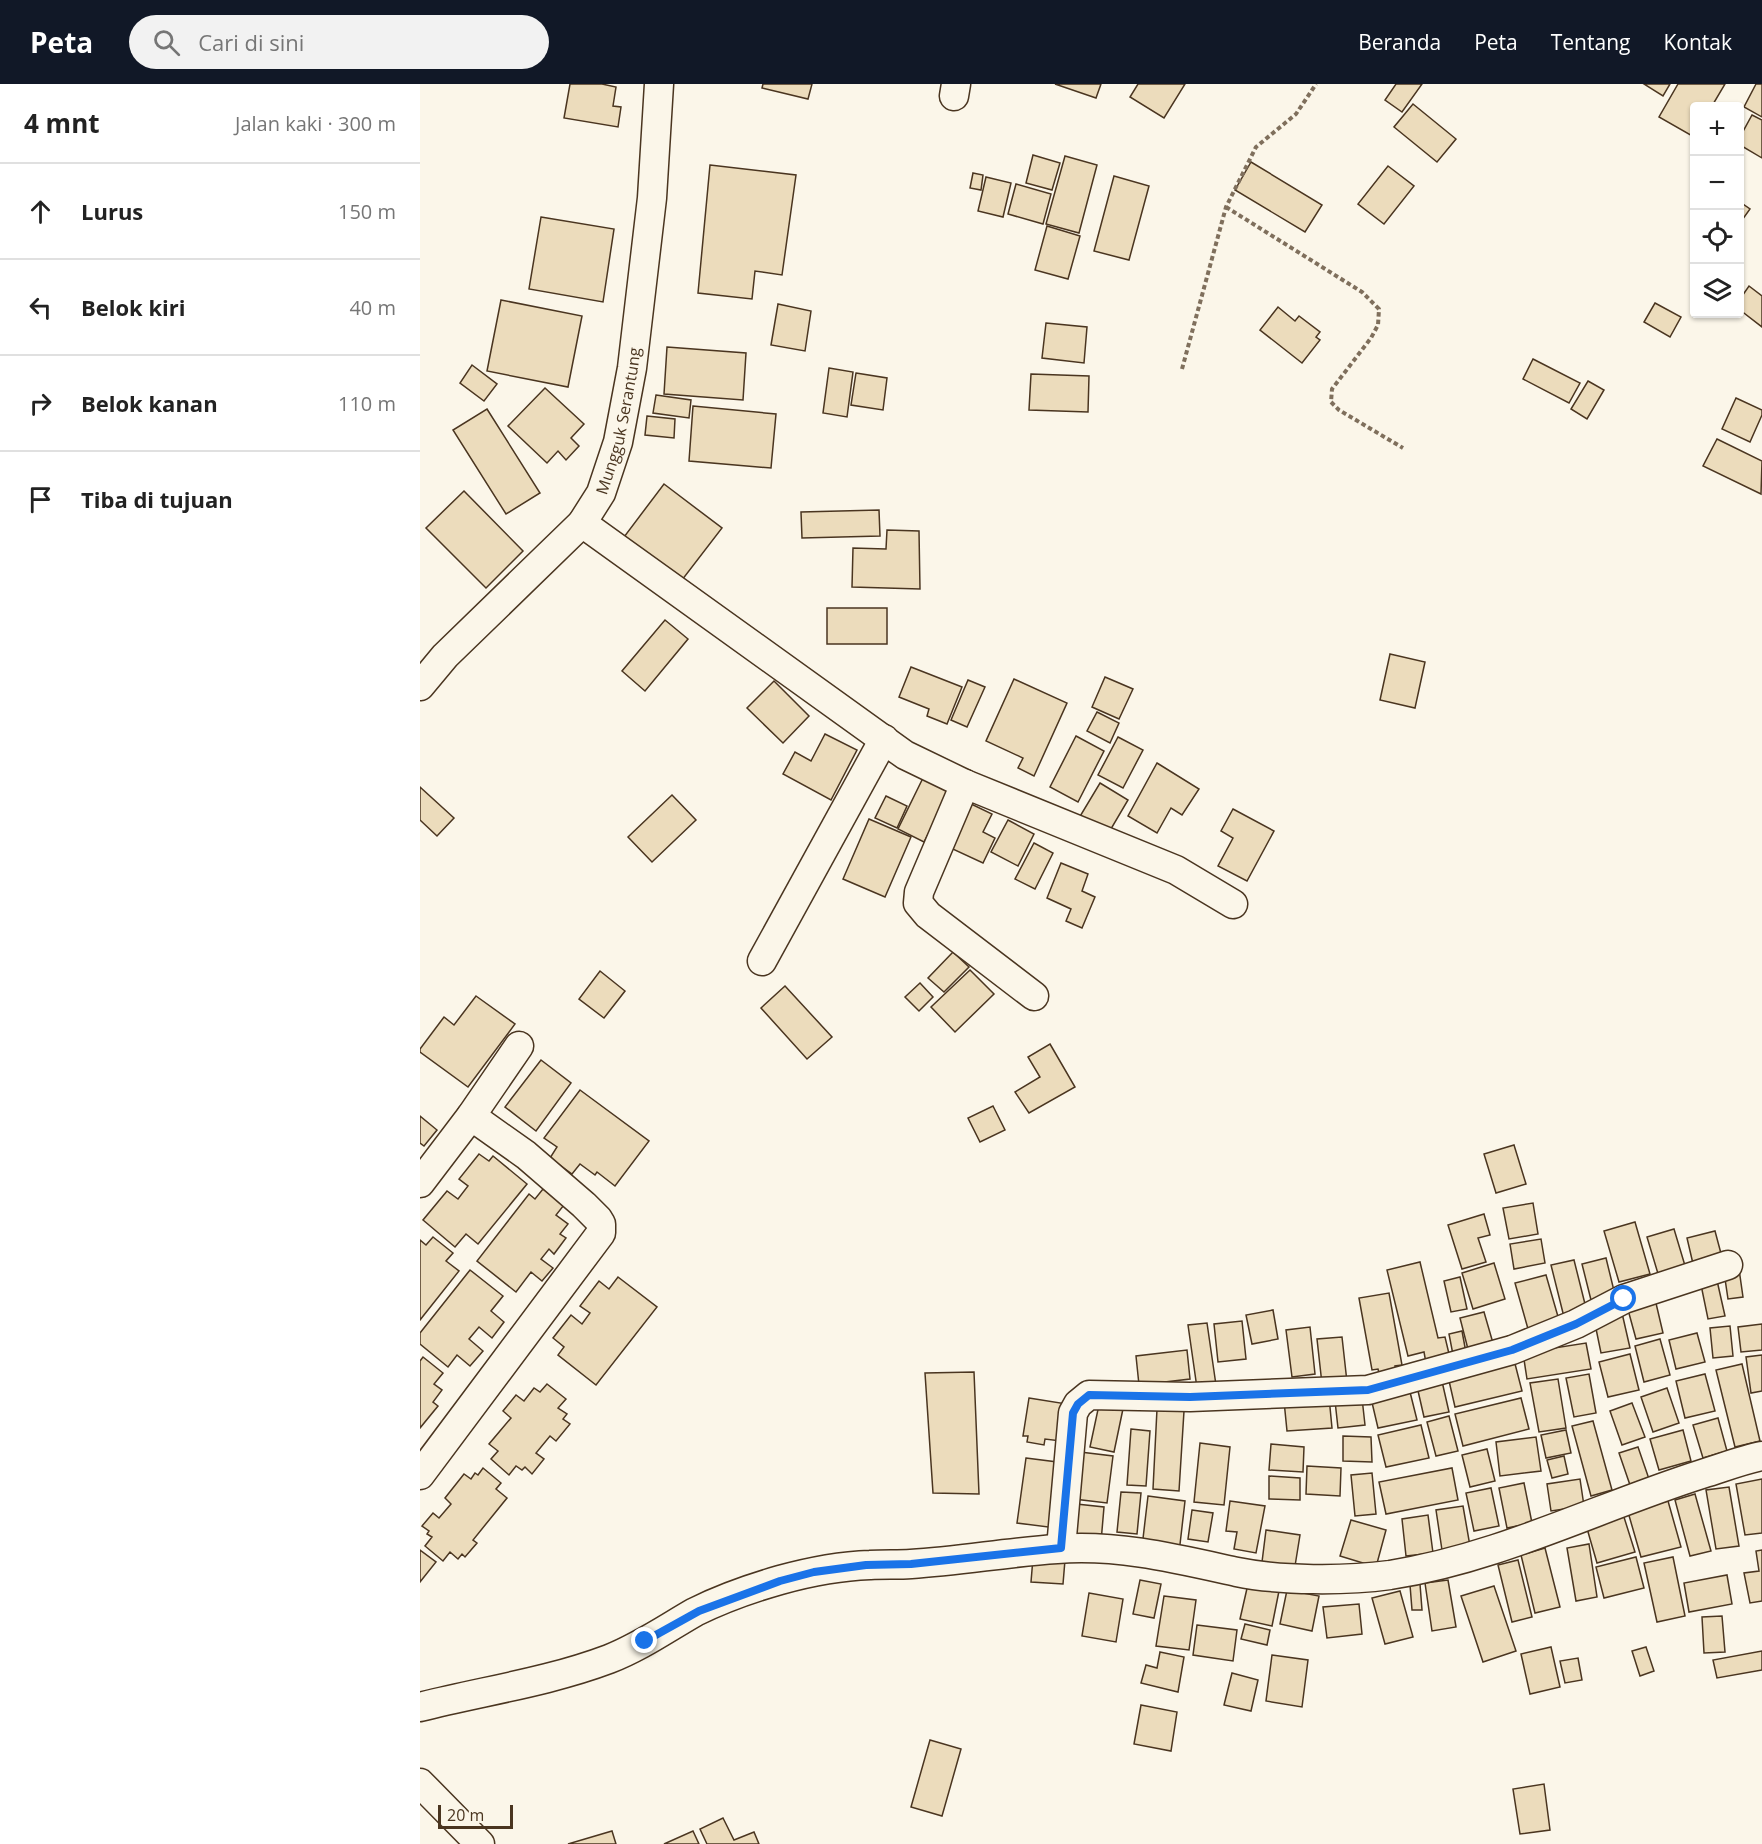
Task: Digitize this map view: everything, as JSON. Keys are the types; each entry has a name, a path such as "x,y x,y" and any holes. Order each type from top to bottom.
{"street":[{"name":"Mungguk Serantung","path":"420,686 445,656 582,523 602,494 618,442 632,368 652,198 660,84"},
{"path":"582,523 905,755 965,784 1176,870 1233,904"},
{"path":"762,961 884,739"},
{"path":"965,784 919,892 918,903 928,915 1034,996"},
{"path":"420,1183 471,1116 519,1046"},
{"path":"420,1475 601,1233 601,1224 598,1219 584,1205 526,1155 471,1116"},
{"path":"1061,1548 1073,1413 1078,1404 1089,1395 1190,1397 1368,1390 1512,1350 1576,1324 1624,1299 1728,1265"},
{"path":"420,1707 538,1681 610,1658 699,1611 780,1581 814,1572 866,1565 911,1564 1061,1548 1113,1550 1205,1563 1239,1572 1305,1579 1388,1575 1436,1565 1524,1539 1673,1483 1762,1456"},
{"path":"420,1783 480,1844"}],"path":[{"path":"1182,369 1226,207 1256,147 1296,114 1316,84"},
{"path":"1226,207 1362,292 1379,309 1378,325 1371,338 1332,389 1331,402 1339,410 1403,448"}],"building":[{"path":"570,84 602,84 616,87 613,106 621,107 618,127 564,118"},
{"path":"763,84 812,84 808,99 762,88"},
{"path":"1055,84 1101,84 1096,98"},
{"path":"1138,84 1185,84 1164,118 1130,97"},
{"path":"1396,84 1422,84 1402,112 1385,100"},
{"path":"1644,84 1670,84 1663,96"},
{"path":"1678,84 1725,84 1714,102 1690,102 1690,135 1659,117"},
{"path":"1756,84 1762,84 1762,117 1744,107"},
{"path":"1413,104 1456,139 1437,162 1394,127"},
{"path":"1752,115 1762,120 1762,158 1744,147 1744,130"},
{"path":"1033,155 1060,163 1052,190 1026,183"},
{"path":"1065,156 1097,165 1079,233 1046,224"},
{"path":"1251,162 1322,205 1305,232 1235,190"},
{"path":"710,165 796,175 782,275 755,271 752,299 698,293"},
{"path":"1388,166 1414,186 1384,224 1358,204"},
{"path":"973,173 983,175 981,190 970,188"},
{"path":"1114,176 1149,186 1129,260 1094,251"},
{"path":"986,177 1011,183 1003,217 978,211"},
{"path":"1016,184 1051,194 1043,224 1008,214"},
{"path":"1744,205 1750,209 1744,217"},
{"path":"541,217 614,229 603,302 529,289"},
{"path":"1047,226 1080,236 1068,279 1035,270"},
{"path":"1749,286 1762,296 1762,327 1744,313 1744,293"},
{"path":"501,300 582,316 568,387 487,371"},
{"path":"1655,303 1681,317 1670,337 1644,322"},
{"path":"778,304 811,311 805,351 771,345"},
{"path":"1278,307 1295,321 1299,316 1320,332 1316,337 1320,340 1302,363 1260,330"},
{"path":"1046,323 1087,327 1084,363 1042,358"},
{"path":"667,347 746,353 743,400 664,394"},
{"path":"1533,359 1580,383 1569,403 1523,379"},
{"path":"472,365 497,384 484,401 460,383"},
{"path":"829,368 853,372 847,417 823,413"},
{"path":"856,373 887,378 883,410 851,405"},
{"path":"1031,374 1089,376 1088,412 1029,410"},
{"path":"1588,381 1604,390 1587,419 1571,409"},
{"path":"545,388 584,424 571,438 579,446 566,460 558,451 547,463 508,426"},
{"path":"656,395 691,400 689,418 653,413"},
{"path":"1736,398 1762,410 1750,442 1722,429"},
{"path":"693,406 776,414 771,468 689,461"},
{"path":"487,409 540,493 506,514 453,430"},
{"path":"647,416 675,419 674,438 645,435"},
{"path":"1717,439 1762,461 1761,494 1703,466"},
{"path":"664,484 722,528 682,580 624,537"},
{"path":"464,491 523,551 486,588 426,528"},
{"path":"879,510 880,536 802,538 801,512"},
{"path":"887,530 919,531 920,589 852,587 853,548 886,549"},
{"path":"827,608 887,608 887,644 827,644"},
{"path":"665,620 688,639 645,691 622,671"},
{"path":"1390,654 1425,662 1415,708 1380,700"},
{"path":"911,667 962,687 947,724 927,716 929,709 899,697"},
{"path":"1105,677 1133,689 1119,719 1092,707"},
{"path":"1014,679 1067,703 1034,776 1018,768 1023,758 986,741"},
{"path":"968,680 985,687 967,727 951,720"},
{"path":"774,681 809,716 783,743 747,708"},
{"path":"1097,712 1119,723 1110,743 1087,731"},
{"path":"825,734 857,750 831,800 783,774 795,752 811,761"},
{"path":"1076,736 1104,751 1078,802 1050,787"},
{"path":"1118,737 1143,750 1123,788 1098,775"},
{"path":"1157,763 1199,789 1182,815 1171,808 1157,833 1128,816"},
{"path":"923,778 950,791 924,842 898,829"},
{"path":"1100,783 1128,800 1108,834 1079,818"},
{"path":"420,787 454,818 437,836 420,820"},
{"path":"672,795 696,820 652,862 628,837"},
{"path":"886,796 907,806 897,828 875,818"},
{"path":"965,801 992,814 983,832 995,838 983,863 944,845"},
{"path":"1233,809 1274,831 1247,881 1218,866 1233,838 1221,831"},
{"path":"869,819 911,837 885,897 843,879"},
{"path":"1008,820 1034,834 1018,866 991,852"},
{"path":"1034,843 1053,853 1035,889 1015,879"},
{"path":"1061,863 1088,874 1082,891 1095,897 1082,928 1066,921 1071,909 1047,898"},
{"path":"953,952 969,967 944,992 928,978"},
{"path":"970,970 994,994 955,1032 931,1007"},
{"path":"600,971 625,991 604,1018 579,999"},
{"path":"920,983 933,997 919,1011 905,997"},
{"path":"785,986 832,1037 807,1059 761,1008"},
{"path":"476,996 515,1024 468,1087 420,1052 420,1049 444,1017 454,1025"},
{"path":"1050,1044 1075,1087 1029,1113 1015,1092 1040,1077 1028,1057"},
{"path":"541,1060 571,1083 536,1131 505,1107"},
{"path":"580,1090 649,1141 615,1186 597,1172 595,1175 580,1164 572,1174 550,1158 557,1147 544,1138"},
{"path":"993,1106 1005,1130 980,1142 968,1118"},
{"path":"420,1116 437,1130 424,1146 420,1143"},
{"path":"1514,1145 1526,1184 1496,1193 1484,1154"},
{"path":"479,1154 489,1161 493,1156 527,1184 478,1244 466,1234 455,1247 423,1220 447,1191 458,1199 468,1186 459,1179"},
{"path":"543,1189 564,1205 556,1215 568,1224 560,1234 566,1238 554,1254 549,1249 541,1259 553,1268 542,1281 531,1272 516,1292 477,1261 529,1194 535,1199"},
{"path":"1533,1203 1538,1234 1509,1239 1503,1208"},
{"path":"1484,1214 1490,1235 1478,1238 1486,1262 1462,1269 1448,1225"},
{"path":"1635,1222 1650,1274 1619,1282 1604,1231"},
{"path":"1674,1229 1686,1269 1659,1277 1647,1237"},
{"path":"1715,1231 1723,1261 1694,1268 1687,1238"},
{"path":"433,1237 453,1253 446,1261 459,1271 420,1320 420,1240 426,1245"},
{"path":"1541,1239 1545,1263 1514,1269 1510,1244"},
{"path":"1606,1258 1616,1299 1592,1304 1582,1264"},
{"path":"1574,1260 1588,1316 1565,1321 1551,1265"},
{"path":"1420,1262 1438,1338 1445,1337 1450,1358 1426,1363 1424,1352 1408,1356 1387,1270"},
{"path":"1494,1263 1505,1299 1473,1309 1462,1273"},
{"path":"1739,1269 1743,1297 1728,1299 1724,1272"},
{"path":"470,1270 503,1296 491,1311 504,1322 492,1338 479,1327 469,1339 483,1351 470,1366 457,1355 448,1367 420,1344 420,1333"},
{"path":"1546,1275 1561,1327 1530,1336 1515,1283"},
{"path":"1716,1276 1725,1316 1708,1319 1700,1280"},
{"path":"618,1277 657,1307 596,1385 558,1355 564,1347 553,1338 571,1315 582,1324 590,1313 580,1306 599,1281 609,1289"},
{"path":"1460,1277 1467,1309 1451,1312 1444,1281"},
{"path":"1389,1293 1402,1365 1395,1366 1396,1375 1380,1377 1378,1369 1372,1370 1359,1298"},
{"path":"1655,1299 1663,1333 1636,1339 1627,1306"},
{"path":"1273,1310 1278,1339 1252,1344 1246,1315"},
{"path":"1484,1312 1495,1350 1470,1357 1460,1318"},
{"path":"1622,1313 1630,1348 1601,1353 1594,1319"},
{"path":"1242,1321 1246,1359 1218,1362 1214,1324"},
{"path":"1207,1323 1216,1385 1197,1388 1188,1325"},
{"path":"1762,1324 1762,1350 1741,1352 1738,1327"},
{"path":"1730,1326 1733,1356 1713,1358 1710,1328"},
{"path":"1310,1327 1315,1374 1292,1377 1286,1330"},
{"path":"1462,1331 1467,1358 1454,1360 1449,1334"},
{"path":"1697,1333 1705,1362 1676,1369 1669,1340"},
{"path":"1342,1337 1347,1382 1322,1384 1317,1339"},
{"path":"1660,1339 1670,1375 1644,1382 1635,1346"},
{"path":"1586,1343 1591,1369 1527,1379 1523,1353"},
{"path":"1187,1350 1190,1379 1139,1385 1136,1356"},
{"path":"1630,1354 1639,1390 1608,1397 1599,1362"},
{"path":"1762,1355 1762,1391 1751,1393 1746,1357"},
{"path":"1513,1356 1522,1391 1455,1407 1447,1372"},
{"path":"423,1357 443,1373 434,1384 442,1390 433,1402 438,1406 420,1428 420,1361"},
{"path":"1742,1364 1760,1441 1735,1447 1716,1370"},
{"path":"974,1372 979,1494 933,1493 925,1373"},
{"path":"1589,1374 1596,1413 1574,1417 1566,1378"},
{"path":"1705,1374 1715,1411 1685,1418 1676,1381"},
{"path":"1441,1377 1449,1412 1424,1417 1416,1382"},
{"path":"1558,1379 1566,1428 1539,1432 1530,1383"},
{"path":"547,1384 566,1399 558,1408 567,1414 563,1419 570,1424 556,1441 550,1436 536,1453 544,1459 532,1474 525,1467 522,1470 516,1466 509,1475 491,1459 498,1451 489,1444 511,1418 503,1411 516,1395 524,1401 534,1388 540,1392"},
{"path":"1408,1384 1417,1420 1378,1428 1370,1394"},
{"path":"1667,1388 1679,1423 1653,1432 1641,1397"},
{"path":"1329,1397 1332,1428 1287,1431 1284,1401"},
{"path":"1029,1398 1067,1404 1061,1441 1045,1439 1044,1445 1027,1442 1028,1436 1023,1436"},
{"path":"1362,1398 1365,1425 1338,1428 1335,1401"},
{"path":"1521,1398 1529,1429 1463,1446 1455,1414"},
{"path":"1100,1400 1124,1404 1114,1452 1090,1447"},
{"path":"1632,1403 1645,1437 1622,1445 1610,1411"},
{"path":"1157,1409 1184,1411 1179,1491 1153,1489"},
{"path":"1449,1416 1458,1451 1436,1456 1427,1422"},
{"path":"1718,1418 1727,1451 1703,1458 1693,1425"},
{"path":"1593,1421 1612,1490 1591,1496 1572,1426"},
{"path":"1421,1425 1429,1458 1386,1467 1378,1435"},
{"path":"1131,1429 1150,1431 1146,1486 1127,1485"},
{"path":"1566,1430 1571,1453 1546,1458 1541,1435"},
{"path":"1683,1430 1691,1461 1659,1470 1650,1439"},
{"path":"1343,1436 1371,1437 1372,1462 1343,1461"},
{"path":"1536,1437 1541,1471 1500,1476 1496,1442"},
{"path":"1200,1443 1230,1447 1224,1505 1194,1502"},
{"path":"1271,1444 1304,1447 1303,1472 1269,1470"},
{"path":"1638,1447 1649,1479 1630,1485 1619,1453"},
{"path":"1487,1449 1495,1481 1470,1487 1462,1455"},
{"path":"1080,1452 1113,1456 1107,1503 1074,1499"},
{"path":"1564,1456 1568,1474 1552,1478 1547,1460"},
{"path":"1026,1458 1065,1463 1056,1528 1017,1523"},
{"path":"1307,1466 1341,1468 1340,1496 1306,1494"},
{"path":"483,1468 501,1483 496,1489 507,1498 473,1540 477,1543 465,1557 462,1554 458,1559 450,1552 443,1561 425,1546 432,1537 427,1534 429,1531 422,1526 433,1513 439,1518 451,1504 445,1498 464,1474 471,1479"},
{"path":"1452,1468 1458,1500 1386,1514 1379,1482"},
{"path":"1372,1473 1376,1514 1355,1516 1351,1475"},
{"path":"1269,1476 1300,1478 1300,1500 1269,1499"},
{"path":"1580,1479 1584,1506 1551,1511 1547,1484"},
{"path":"1762,1479 1762,1533 1745,1535 1736,1484"},
{"path":"1524,1483 1532,1523 1507,1528 1499,1488"},
{"path":"1729,1487 1739,1546 1716,1549 1706,1490"},
{"path":"1491,1488 1499,1526 1474,1531 1466,1493"},
{"path":"1121,1492 1141,1493 1137,1534 1117,1532"},
{"path":"1695,1494 1711,1551 1690,1556 1675,1500"},
{"path":"1148,1496 1185,1501 1179,1553 1142,1547"},
{"path":"1230,1501 1265,1506 1256,1553 1234,1549 1237,1532 1226,1531"},
{"path":"1668,1501 1681,1547 1641,1557 1628,1512"},
{"path":"1067,1503 1104,1507 1101,1542 1064,1538"},
{"path":"1463,1506 1470,1546 1442,1550 1436,1510"},
{"path":"1192,1510 1213,1513 1208,1542 1188,1539"},
{"path":"1623,1514 1635,1552 1597,1563 1586,1525"},
{"path":"1428,1515 1433,1553 1406,1556 1402,1519"},
{"path":"1351,1520 1386,1530 1376,1567 1340,1556"},
{"path":"1266,1530 1300,1535 1295,1566 1262,1562"},
{"path":"1589,1544 1597,1597 1576,1601 1567,1548"},
{"path":"1545,1548 1560,1607 1535,1613 1521,1555"},
{"path":"420,1550 436,1562 420,1582"},
{"path":"1762,1550 1762,1601 1750,1603 1744,1573 1759,1571 1756,1551"},
{"path":"1636,1557 1644,1588 1604,1598 1596,1567"},
{"path":"1673,1557 1685,1616 1657,1622 1644,1563"},
{"path":"1033,1558 1065,1560 1063,1584 1031,1582"},
{"path":"1518,1560 1532,1617 1512,1622 1498,1565"},
{"path":"1727,1575 1732,1604 1689,1612 1684,1583"},
{"path":"1140,1580 1161,1584 1154,1618 1133,1614"},
{"path":"1448,1580 1456,1627 1432,1631 1425,1583"},
{"path":"1248,1584 1279,1591 1272,1626 1240,1619"},
{"path":"1420,1584 1422,1610 1412,1610 1410,1585"},
{"path":"1494,1586 1516,1651 1483,1662 1461,1596"},
{"path":"1287,1590 1319,1596 1312,1631 1280,1624"},
{"path":"1400,1591 1413,1637 1385,1644 1372,1598"},
{"path":"1089,1593 1123,1599 1116,1642 1082,1636"},
{"path":"1164,1596 1196,1600 1189,1650 1156,1646"},
{"path":"1359,1604 1362,1634 1327,1638 1323,1607"},
{"path":"1722,1616 1725,1652 1704,1653 1702,1617"},
{"path":"1245,1624 1270,1630 1267,1645 1241,1639"},
{"path":"1197,1625 1237,1630 1233,1661 1193,1655"},
{"path":"1551,1647 1560,1687 1530,1694 1521,1654"},
{"path":"1646,1647 1654,1671 1640,1676 1632,1651"},
{"path":"1762,1651 1762,1670 1717,1678 1713,1660"},
{"path":"1160,1652 1184,1657 1178,1692 1141,1683 1146,1665 1157,1668"},
{"path":"1272,1655 1308,1660 1302,1707 1266,1701"},
{"path":"1578,1658 1582,1680 1565,1683 1560,1661"},
{"path":"1232,1673 1258,1680 1251,1711 1224,1705"},
{"path":"1141,1705 1177,1712 1171,1751 1134,1744"},
{"path":"930,1740 961,1749 942,1816 911,1807"},
{"path":"1544,1784 1550,1830 1520,1834 1513,1789"},
{"path":"723,1818 734,1840 754,1832 759,1844 707,1844 700,1829"},
{"path":"612,1831 616,1844 568,1844"},
{"path":"693,1831 699,1844 664,1844"}],"route":[{"path":"645,1641 699,1611 747,1592 814,1572 866,1565 911,1564 990,1557 1061,1548 1073,1413 1078,1404 1089,1395 1190,1397 1368,1390 1512,1350 1576,1324 1624,1299"}]}
